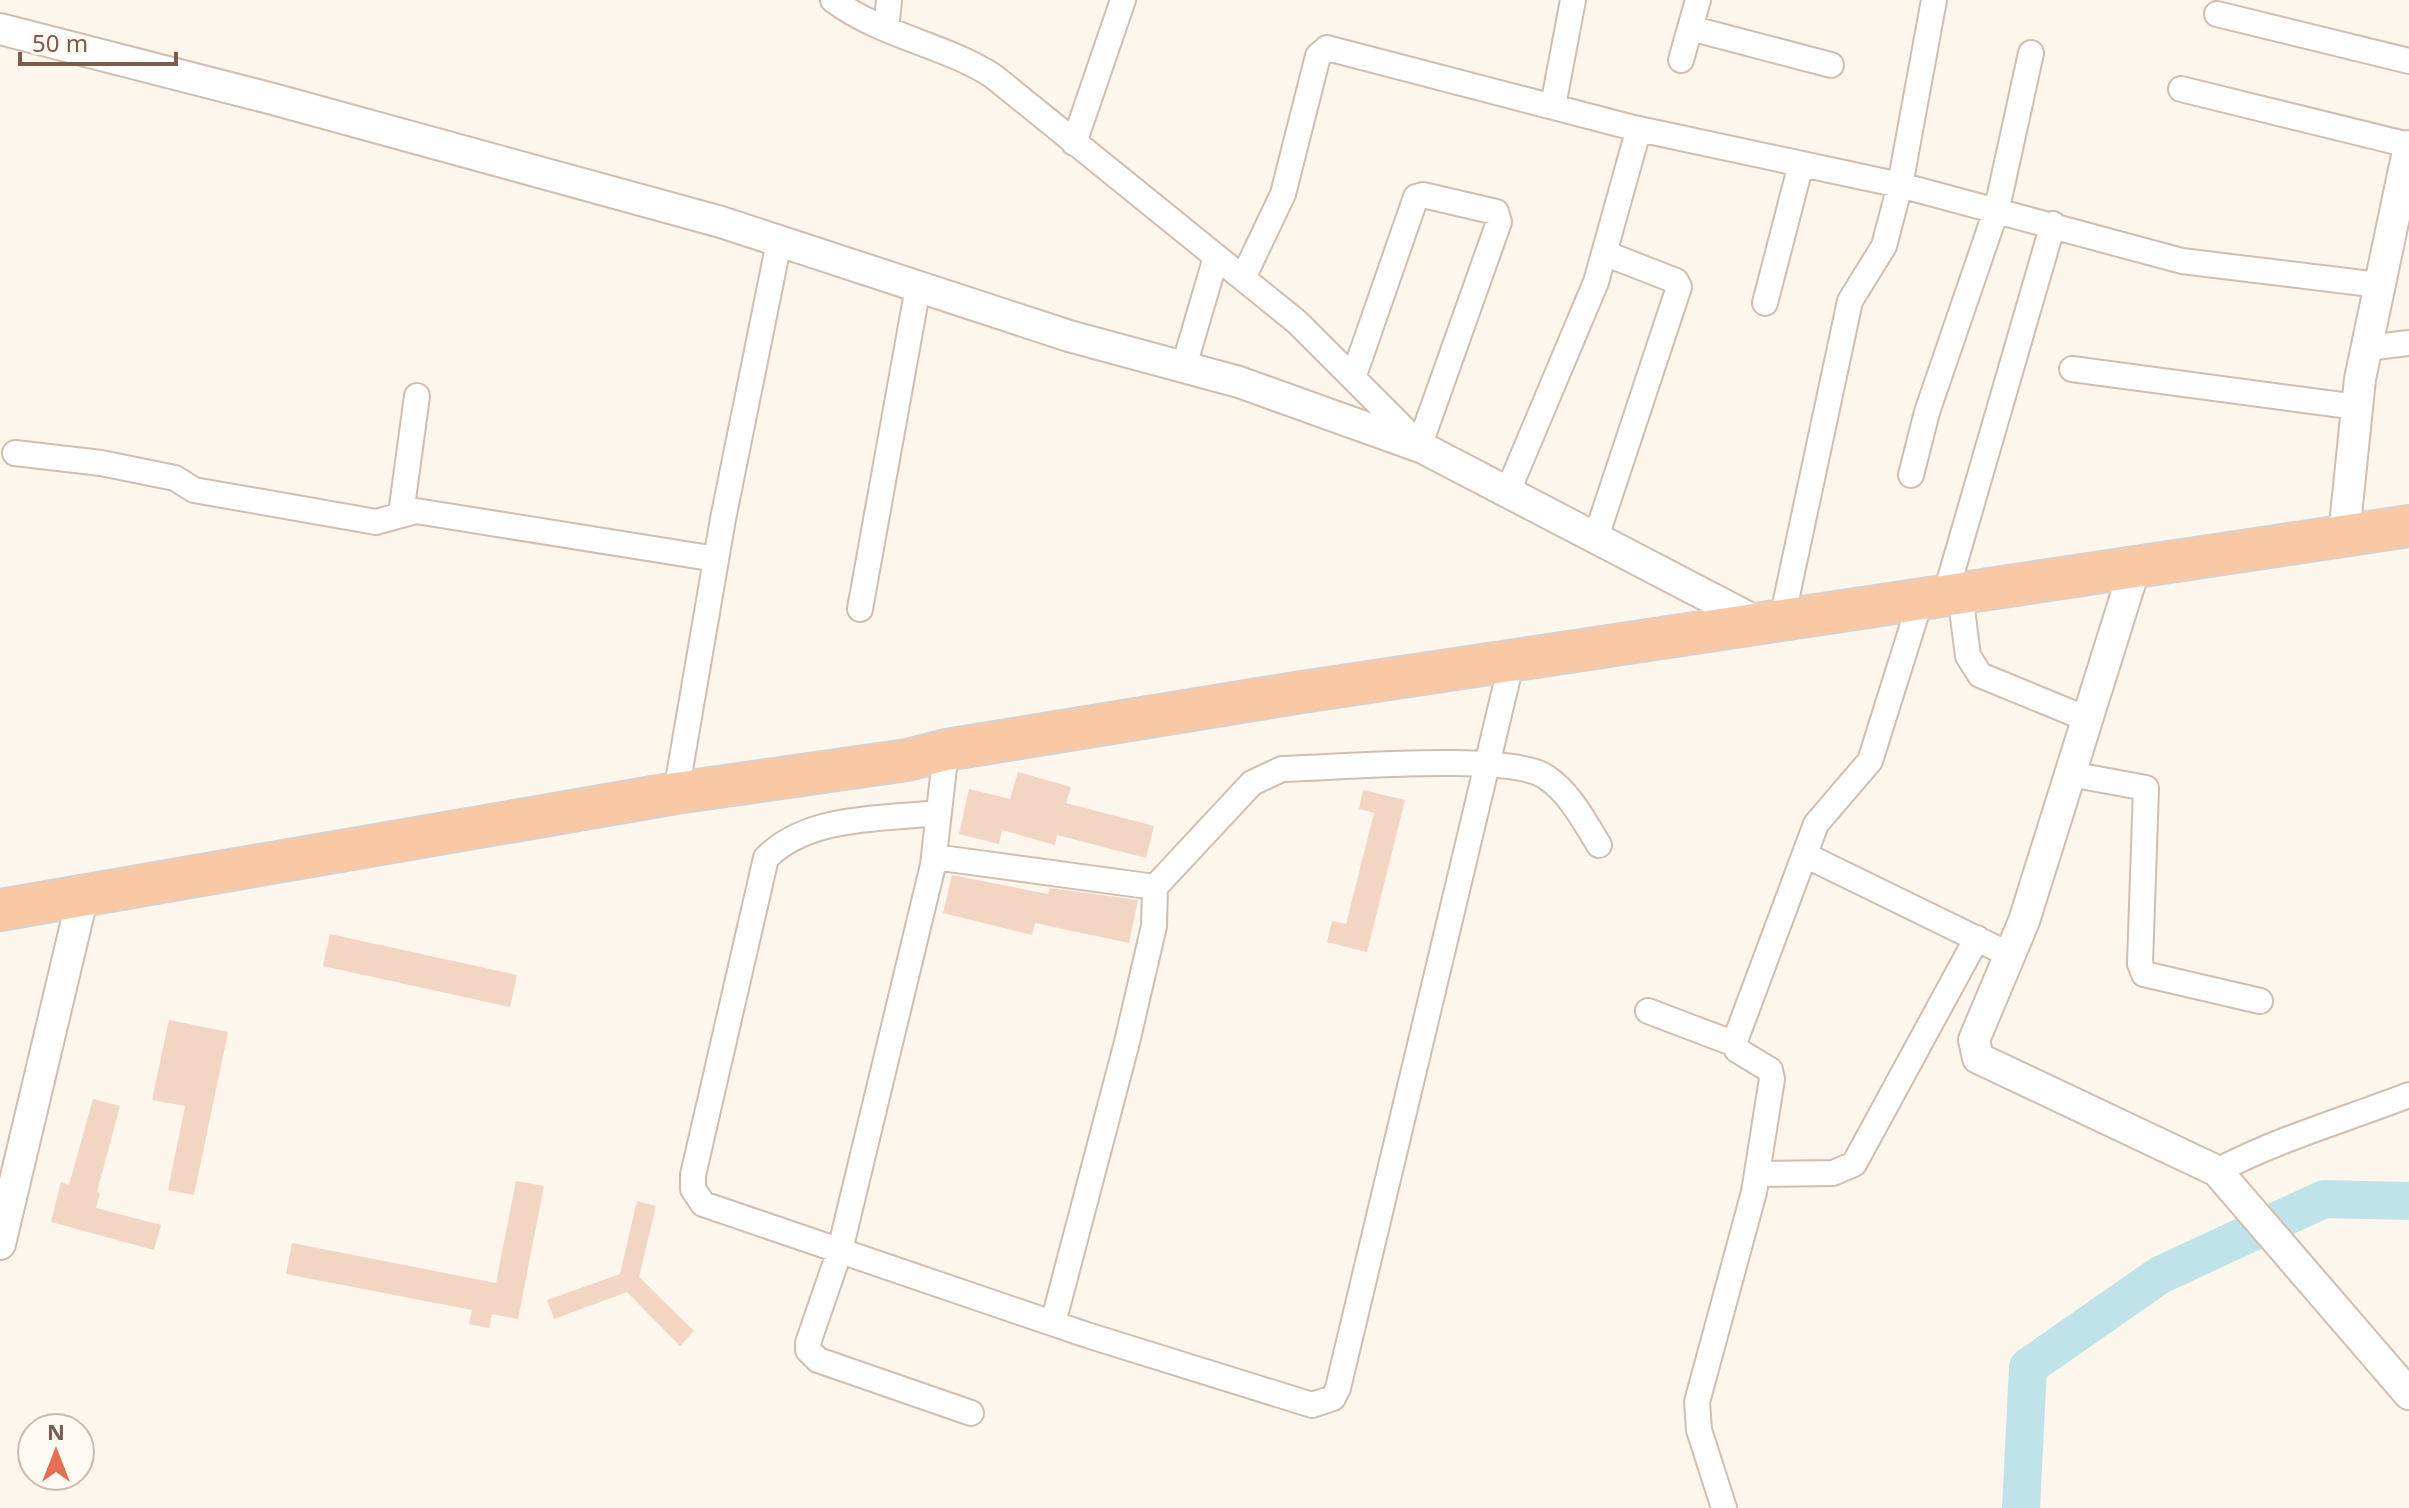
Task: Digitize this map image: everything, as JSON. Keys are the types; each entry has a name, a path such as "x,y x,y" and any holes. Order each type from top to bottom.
{"highway":[{"path":"0,910 676,793 907,760 946,750 1512,660 2409,526"}],"street":[{"path":"833,0 864,21 981,68 1297,322 1421,446"},
{"path":"886,29 889,0"},
{"path":"1074,143 1123,0"},
{"path":"1553,106 1573,0"},
{"path":"1681,60 1698,0"},
{"path":"0,29 289,103 721,222 1069,336 1239,382 1421,446 1596,537 1771,621 1850,301 1884,246 1900,185 1934,0"},
{"path":"2217,14 2409,61"},
{"path":"1690,28 1831,65"},
{"path":"1243,278 1283,194 1318,56 1327,48 1634,128 1997,208 2182,261 2379,285"},
{"path":"1911,475 1927,412 1997,208 2031,53"},
{"path":"2181,89 2409,146 2357,407 2344,535"},
{"path":"1508,491 1596,282 1637,135 1634,128"},
{"path":"1765,303 1801,164"},
{"path":"1353,378 1416,197 1423,195 1496,212 1499,222 1421,446"},
{"path":"1724,1508 1699,1430 1697,1402 1757,1174 1772,1075 1767,1066 1737,1050 1735,1044 1805,855 1824,813 1870,761 1942,596 2053,224"},
{"path":"676,793 716,559 779,242"},
{"path":"1596,537 1679,287 1676,281 1604,253"},
{"path":"1184,366 1216,257"},
{"path":"860,609 918,287"},
{"path":"2367,348 2409,343"},
{"path":"2072,369 2357,407"},
{"path":"401,514 417,396"},
{"path":"15,453 101,463 175,478 194,490 376,522 416,511 716,559"},
{"path":"2135,567 2010,955 1974,1040 1978,1058 2224,1178 2409,1394"},
{"path":"1942,596 1968,656 1980,675 2087,719"},
{"path":"938,813 835,825 793,837 766,858 693,1175 693,1189 703,1204 1053,1323 1312,1405 1333,1398 1338,1388 1512,660"},
{"path":"946,750 934,857 840,1250 808,1343 812,1356 971,1413"},
{"path":"1053,1323 1127,1042 1154,926 1155,887 1241,793 1268,773 1282,769 1488,763 1523,766 1545,776 1564,791 1599,845"},
{"path":"2070,774 2146,788 2140,964 2144,974 2260,1001"},
{"path":"1805,855 2010,955"},
{"path":"934,857 1155,887"},
{"path":"0,1244 83,895"},
{"path":"1757,1174 1833,1173 1854,1164 1977,938"},
{"path":"1648,1011 1735,1044"},
{"path":"2224,1178 2266,1145 2297,1138 2409,1095"}],"building":[{"path":"1018,772 1071,787 1066,803 1154,826 1146,858 1057,835 1055,845 1002,830 999,844 959,834 969,789 1010,799"},
{"path":"1363,790 1405,800 1367,952 1327,942 1332,921 1346,924 1374,813 1359,809"},
{"path":"952,875 1048,894 1050,888 1138,900 1129,943 1035,923 1032,935 943,913"},
{"path":"330,934 517,975 510,1007 323,966"},
{"path":"169,1020 228,1032 194,1195 168,1190 185,1106 152,1100"},
{"path":"93,1099 120,1106 97,1192 100,1193 96,1208 161,1225 154,1250 51,1222 61,1182 69,1185"},
{"path":"516,1181 544,1186 518,1319 492,1314 489,1328 469,1324 472,1310 286,1274 292,1243 496,1283"},
{"path":"637,1201 656,1206 639,1277 694,1331 680,1346 627,1292 554,1319 547,1300 620,1274"}],"waterway":[{"path":"2021,1508 2028,1367 2160,1275 2324,1199 2409,1201"}]}
